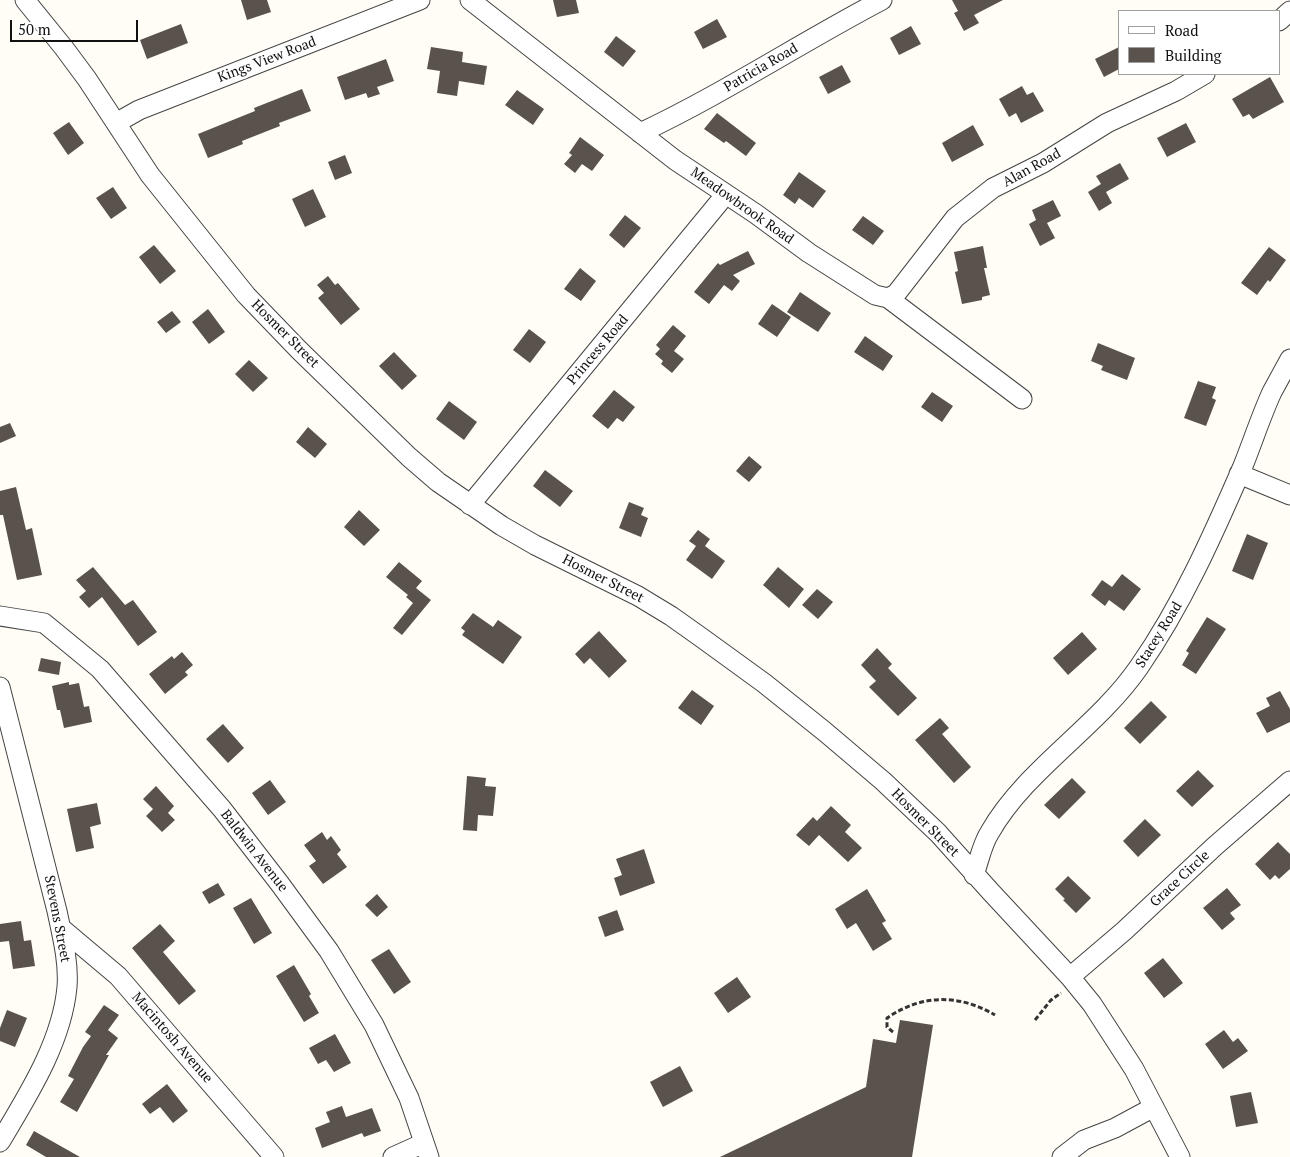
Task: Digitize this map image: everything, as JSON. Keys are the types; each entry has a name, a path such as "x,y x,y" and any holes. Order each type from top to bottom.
{"street":[{"name":"Hosmer Street","path":"25,0 64,48 150,175 246,295 410,457 438,482 470,505 535,545 638,596 671,616 726,655 794,707 883,781 938,833 974,875 1070,977 1114,1036 1154,1106 1180,1157"},
{"name":"Kings View Road","path":"116,123 139,110 389,6 420,0"},
{"name":"Meadowbrook Road","path":"470,0 675,160 809,253 875,295 888,298 1022,399"},
{"name":"Patricia Road","path":"640,133 748,76 882,0"},
{"path":"1280,20 1290,11"},
{"name":"Alan Road","path":"888,298 896,294 955,218 993,188 1043,164 1107,123 1176,91 1203,75"},
{"name":"Princess Road","path":"470,505 726,194"},
{"name":"Stacey Road","path":"974,875 989,833 1007,807 1033,778 1115,698 1139,668 1197,568 1239,474 1272,392 1290,359"},
{"path":"1239,474 1290,495"},
{"name":"Baldwin Avenue","path":"0,616 44,624 100,669 222,809 329,951 374,1025 409,1098 426,1150"},
{"name":"Stevens Street","path":"0,687 7,737 61,928 65,948 67,987 60,1024 45,1060 0,1142"},
{"name":"Grace Circle","path":"1070,977 1124,931 1215,846 1290,781"},
{"name":"Macintosh Avenue","path":"61,928 118,976 274,1157"},
{"path":"1062,1157 1084,1140 1115,1128 1154,1106"},
{"path":"393,1157 426,1150"}],"path":[{"path":"1035,1020 1051,1000 1061,993"},
{"path":"893,1032 887,1026 887,1018 898,1010 915,1003 937,999 963,1002 996,1015"}],"building":[{"path":"241,0 267,0 271,12 247,20"},
{"path":"553,0 576,0 579,13 557,17"},
{"path":"952,0 1003,0 974,15 979,23 964,31 954,13 958,11"},
{"path":"717,19 727,37 703,49 694,32"},
{"path":"181,24 188,43 147,59 140,40"},
{"path":"911,26 921,44 899,55 890,38"},
{"path":"616,36 636,51 623,67 604,52"},
{"path":"431,47 463,52 462,62 487,66 484,85 459,81 457,96 437,93 440,71 427,69"},
{"path":"1118,48 1118,70 1104,77 1095,59"},
{"path":"386,59 394,81 377,87 380,94 368,98 366,93 345,100 337,77"},
{"path":"842,65 851,82 828,94 819,77"},
{"path":"1270,77 1284,102 1253,119 1249,114 1243,117 1232,99"},
{"path":"1022,86 1027,95 1033,92 1044,111 1021,123 1016,113 1009,117 999,99"},
{"path":"302,89 311,111 279,123 280,126 242,141 243,144 208,158 198,134 255,111 254,108"},
{"path":"517,90 544,109 533,125 505,105"},
{"path":"717,113 756,143 746,156 726,141 724,143 704,129"},
{"path":"69,122 84,143 68,155 53,133"},
{"path":"1186,123 1196,142 1167,157 1157,138"},
{"path":"973,125 984,145 952,162 942,143"},
{"path":"580,137 604,155 592,171 582,164 575,173 564,164 572,155 569,153"},
{"path":"345,155 352,173 335,180 328,162"},
{"path":"1120,163 1129,179 1106,192 1112,203 1099,211 1088,192 1101,184 1096,176"},
{"path":"799,172 826,191 813,208 799,198 795,204 783,195"},
{"path":"113,187 127,208 111,219 96,198"},
{"path":"313,189 326,217 305,227 292,199"},
{"path":"1053,200 1061,216 1047,223 1055,238 1040,246 1029,224 1036,220 1032,210"},
{"path":"625,215 641,228 624,248 609,235"},
{"path":"863,216 884,231 873,245 852,230"},
{"path":"154,245 176,271 160,284 139,257"},
{"path":"983,246 987,268 984,268 990,295 982,297 982,300 962,304 955,272 958,271 954,252"},
{"path":"1269,247 1286,260 1270,282 1268,280 1257,295 1241,283"},
{"path":"748,251 755,264 733,275 740,281 732,291 724,285 709,304 694,292 718,263 720,265"},
{"path":"580,268 596,281 581,301 564,289"},
{"path":"328,276 335,285 338,283 360,309 341,325 318,298 324,293 317,285"},
{"path":"800,292 831,313 818,332 787,312"},
{"path":"772,304 791,317 777,337 758,324"},
{"path":"208,309 225,332 209,344 192,322"},
{"path":"172,311 181,322 166,333 157,322"},
{"path":"673,325 686,336 674,351 684,359 672,373 661,364 663,361 655,354 660,349 656,345"},
{"path":"529,329 546,342 530,363 513,350"},
{"path":"865,336 893,356 883,371 854,352"},
{"path":"1098,343 1135,358 1127,380 1101,370 1103,366 1091,361"},
{"path":"394,352 417,376 402,390 379,366"},
{"path":"249,360 268,378 253,392 235,374"},
{"path":"1198,381 1216,387 1212,398 1216,400 1206,426 1184,418"},
{"path":"614,390 635,407 623,422 617,418 608,429 592,416"},
{"path":"932,392 953,406 942,422 921,407"},
{"path":"449,401 477,422 464,440 436,419"},
{"path":"10,423 16,436 0,443 0,427"},
{"path":"308,427 327,444 315,458 296,442"},
{"path":"749,456 762,467 749,482 736,471"},
{"path":"545,470 573,491 560,507 533,486"},
{"path":"16,487 26,530 32,528 42,575 17,580 3,515 0,515 0,491"},
{"path":"629,502 644,508 641,515 648,518 641,537 619,528"},
{"path":"359,510 380,530 364,546 344,527"},
{"path":"698,530 710,539 705,546 725,561 712,579 686,560 696,546 689,541"},
{"path":"1247,534 1268,543 1253,580 1232,571"},
{"path":"399,562 422,581 416,588 431,600 402,635 393,628 413,603 406,597 408,595 386,577"},
{"path":"93,567 125,605 133,600 157,632 138,646 102,597 89,608 79,597 86,591 76,580"},
{"path":"778,567 804,589 789,608 763,585"},
{"path":"1122,574 1141,589 1124,611 1109,600 1105,606 1091,595 1102,580 1112,587"},
{"path":"817,589 833,602 818,619 802,605"},
{"path":"473,613 493,627 498,620 522,637 503,664 462,635 465,631 461,628"},
{"path":"1207,617 1226,629 1196,674 1182,665 1189,653 1186,651"},
{"path":"599,631 627,661 609,678 590,658 584,664 575,654"},
{"path":"1082,632 1097,649 1068,675 1053,658"},
{"path":"877,648 892,664 888,668 917,698 898,716 869,687 876,681 861,665"},
{"path":"182,652 193,665 185,672 188,675 165,694 149,674 172,656 174,659"},
{"path":"41,658 61,662 59,675 38,671"},
{"path":"69,682 69,685 79,683 84,707 89,706 92,722 64,728 60,710 57,710 52,686"},
{"path":"692,690 714,706 701,725 678,708"},
{"path":"1280,691 1290,709 1290,722 1267,733 1256,713 1270,706 1266,698"},
{"path":"1151,701 1167,717 1140,744 1124,728"},
{"path":"940,718 949,728 942,734 971,767 954,783 915,740"},
{"path":"223,724 244,748 228,763 206,739"},
{"path":"1198,770 1214,786 1192,807 1176,791"},
{"path":"467,776 486,778 485,786 496,787 493,816 478,815 477,831 463,830"},
{"path":"1072,778 1086,792 1059,819 1044,805"},
{"path":"270,780 286,802 268,815 252,793"},
{"path":"156,786 174,806 168,813 175,820 162,832 146,816 153,809 143,799"},
{"path":"97,803 101,824 90,827 94,848 76,852 67,809"},
{"path":"831,806 851,825 845,832 862,848 848,862 819,835 809,846 796,835 813,817 817,821"},
{"path":"1145,819 1161,835 1138,857 1123,841"},
{"path":"322,832 327,840 331,836 341,850 337,854 347,867 323,884 309,866 316,861 304,845"},
{"path":"1278,842 1290,854 1290,869 1279,879 1275,875 1270,880 1255,864"},
{"path":"644,849 655,883 620,896 614,878 622,875 616,859"},
{"path":"1068,876 1091,898 1076,913 1055,889"},
{"path":"218,883 225,895 209,904 202,892"},
{"path":"1227,888 1241,905 1230,913 1235,919 1222,930 1203,908"},
{"path":"867,889 886,921 882,923 892,939 873,951 856,923 847,929 835,909"},
{"path":"377,894 388,907 377,917 365,905"},
{"path":"251,898 272,933 254,944 233,908"},
{"path":"617,910 624,930 605,937 598,917"},
{"path":"21,921 24,941 31,940 35,966 13,969 9,941 0,942 0,924"},
{"path":"160,924 175,941 163,952 196,991 179,1005 132,948"},
{"path":"389,949 411,982 394,994 371,960"},
{"path":"1163,958 1183,983 1164,998 1144,973"},
{"path":"294,965 311,994 309,996 319,1013 304,1022 276,976"},
{"path":"737,977 751,997 728,1013 714,993"},
{"path":"104,1005 119,1015 108,1030 118,1038 106,1055 109,1055 77,1112 60,1102 74,1079 68,1076 91,1036 85,1032"},
{"path":"7,1010 27,1018 15,1047 0,1041 0,1028"},
{"path":"900,1020 933,1025 912,1157 720,1157 866,1087 873,1039 896,1043"},
{"path":"1224,1030 1233,1042 1238,1038 1248,1051 1223,1069 1205,1044"},
{"path":"335,1034 351,1063 334,1072 326,1060 318,1064 309,1048"},
{"path":"680,1066 693,1091 663,1107 650,1082"},
{"path":"167,1084 188,1111 173,1123 160,1107 150,1114 142,1104"},
{"path":"1251,1092 1258,1123 1236,1127 1230,1096"},
{"path":"342,1106 346,1117 372,1108 381,1131 364,1137 362,1133 322,1148 315,1128 330,1122 326,1112"},
{"path":"34,1131 80,1157 46,1157 26,1145"}]}
